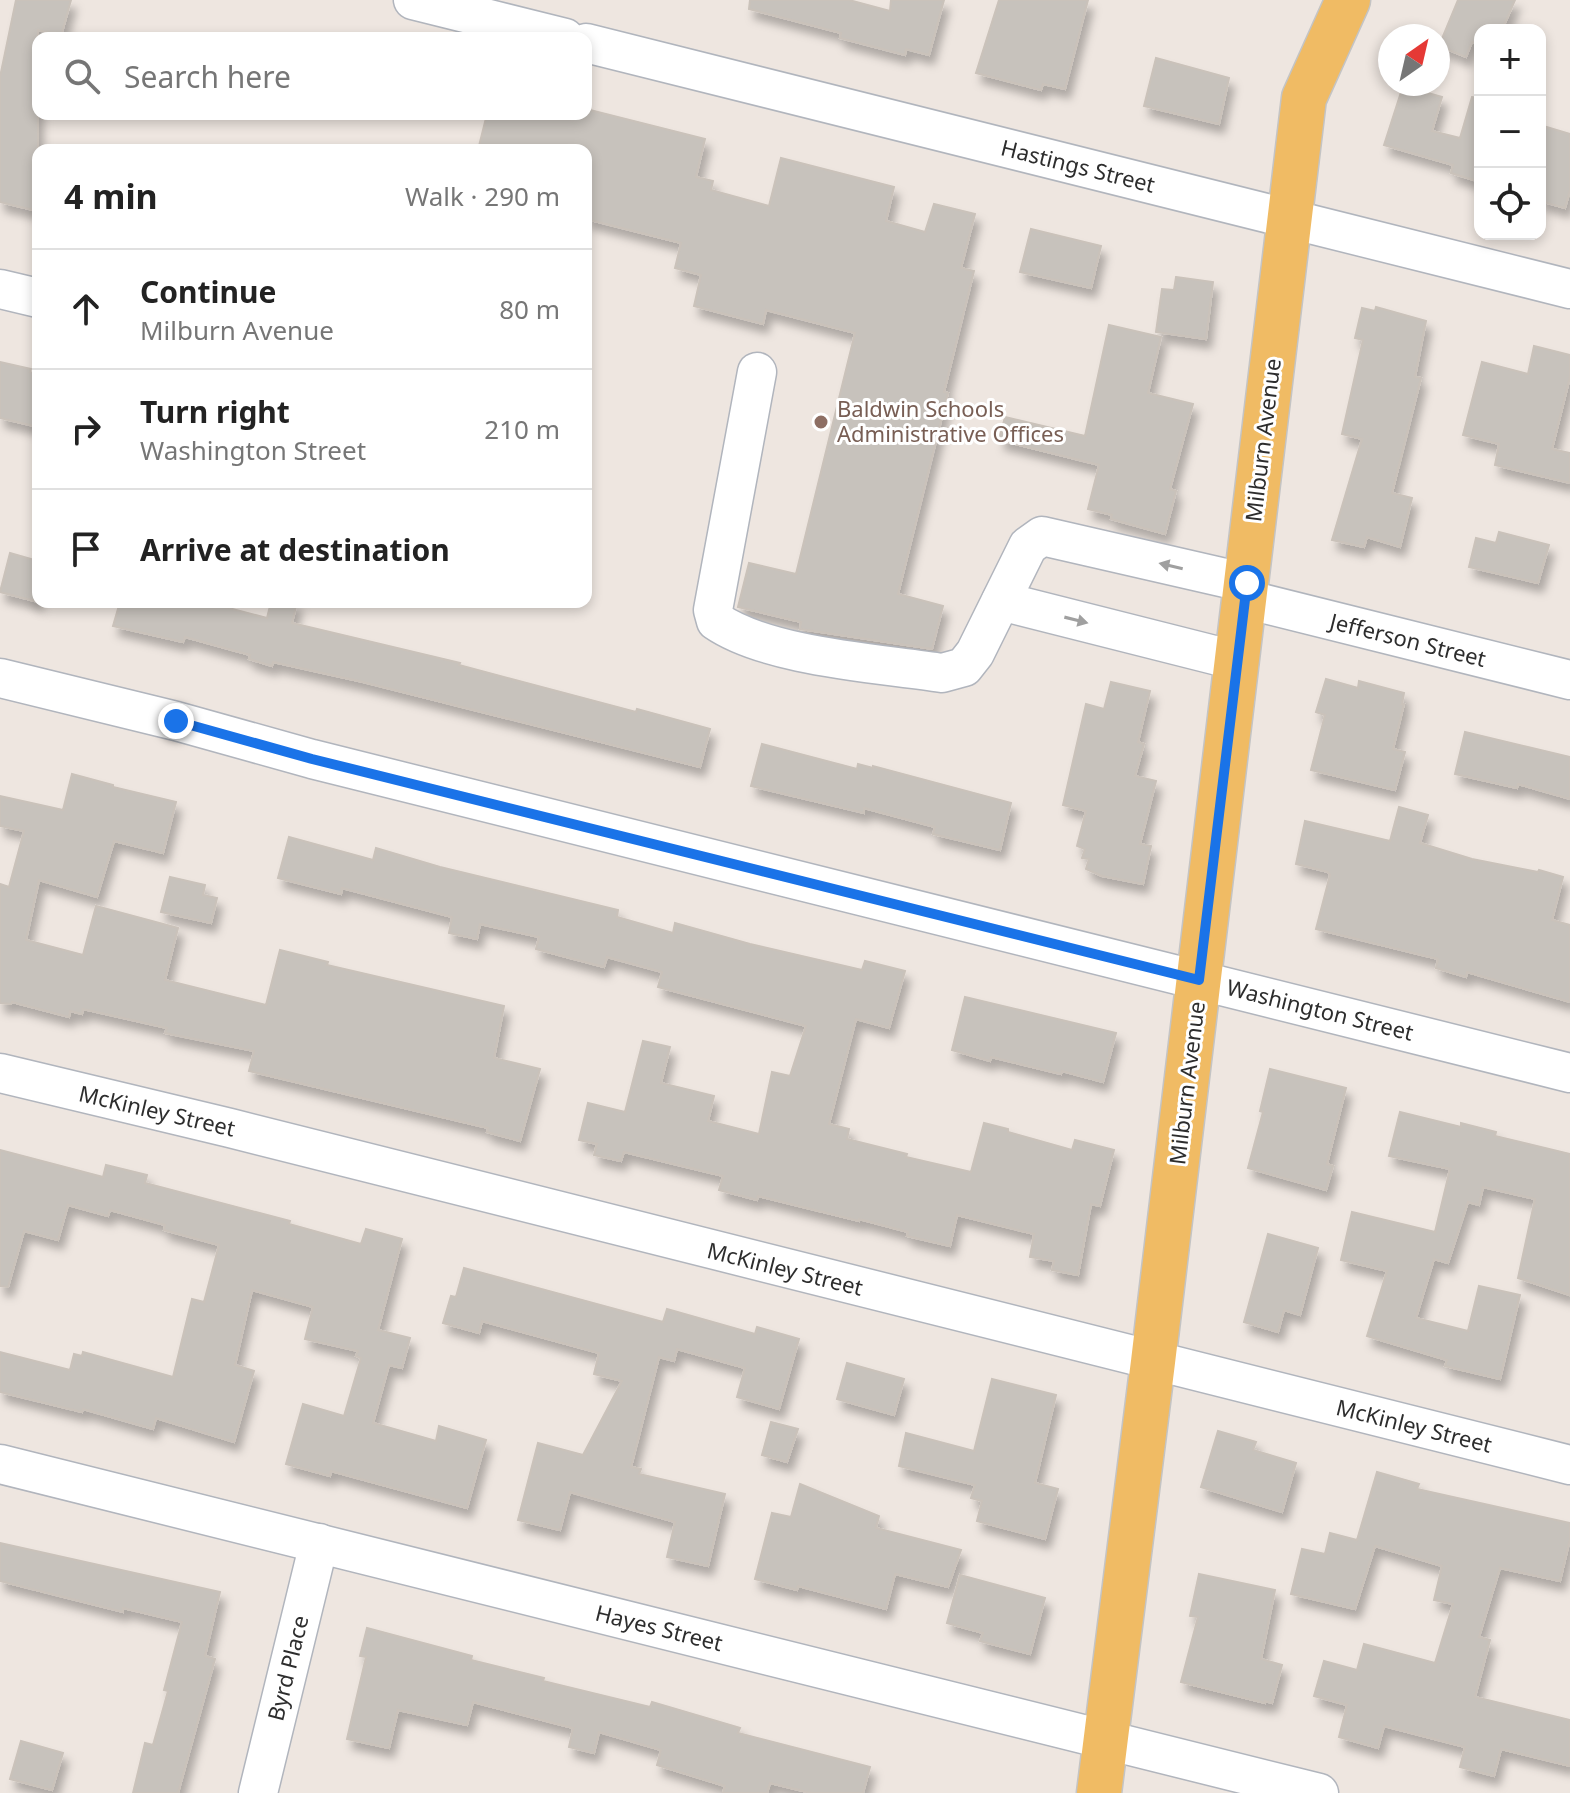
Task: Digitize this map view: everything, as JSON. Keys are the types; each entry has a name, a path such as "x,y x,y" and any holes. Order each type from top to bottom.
{"main road":[{"name":"Milburn Avenue","path":"1099,1793 1304,98 1348,0"}],"street":[{"path":"413,0 541,32"},
{"name":"Hastings Street","path":"592,45 1570,289"},
{"path":"0,289 32,297"},
{"path":"757,372 714,594 716,621 731,632 785,649 942,673 964,667 975,653 1001,601 1238,661"},
{"name":"Jefferson Street","path":"1001,601 1028,546 1042,536 1570,680"},
{"name":"Washington Street","path":"0,678 176,721 312,759 1570,1073"},
{"name":"McKinley Street","path":"0,1073 1570,1465"},
{"name":"Hayes Street","path":"0,1464 1319,1793"},
{"name":"Byrd Place","path":"258,1793 319,1543"}],"building":[{"path":"16,0 71,0 62,32 32,32 32,120 38,120 38,144 32,144 32,210 0,202 0,77"},
{"path":"750,0 849,0 890,11 891,0 944,0 929,55 906,49 905,55 840,38 841,33 749,9"},
{"path":"999,0 1088,0 1065,89 1043,84 1041,90 976,73"},
{"path":"1458,0 1515,0 1505,24 1474,24 1474,43 1466,57 1450,50 1448,24"},
{"path":"1156,58 1229,78 1219,124 1144,106"},
{"path":"1400,96 1442,97 1432,131 1460,138 1474,97 1474,180 1451,173 1453,165 1384,145"},
{"path":"592,111 705,139 696,177 713,181 711,190 769,206 781,158 894,187 886,221 925,232 934,204 975,214 961,268 974,271 944,392 948,393 898,594 943,606 932,649 800,629 801,622 738,607 749,563 796,574 855,333 766,310 763,324 694,306 701,275 675,268 681,243 592,221 592,144 480,144 486,120 592,120"},
{"path":"1546,127 1570,134 1570,190 1565,208 1546,203"},
{"path":"1031,229 1101,246 1091,288 1020,272"},
{"path":"1176,277 1213,282 1206,339 1156,332 1162,289 1174,290"},
{"path":"1376,307 1426,321 1415,377 1421,378 1392,493 1412,498 1400,547 1367,537 1364,547 1332,540 1362,439 1342,434 1363,340 1355,338 1362,308 1375,311"},
{"path":"1109,325 1161,337 1148,393 1193,404 1170,489 1176,491 1165,534 1111,519 1112,515 1088,509 1099,465 999,440 1005,417 1085,436"},
{"path":"1534,346 1570,355 1570,377 1552,449 1570,453 1570,483 1495,465 1499,444 1463,435 1482,362 1528,374"},
{"path":"0,362 31,369 32,426 0,418"},
{"path":"1499,532 1549,545 1538,583 1469,567 1476,538 1496,543"},
{"path":"10,553 32,559 32,600 0,592"},
{"path":"118,608 229,608 267,618 270,608 296,608 292,623 460,663 636,712 637,709 710,729 700,767 363,682 273,662 272,666 249,659 250,655 185,637 183,642 113,626"},
{"path":"1326,679 1358,688 1359,681 1404,693 1393,749 1405,752 1395,790 1311,770 1325,715 1316,712"},
{"path":"1111,682 1150,691 1138,742 1144,744 1135,776 1156,781 1140,844 1151,846 1143,884 1102,876 1086,869 1089,859 1082,858 1085,849 1077,846 1086,811 1063,805 1086,704 1104,709"},
{"path":"1465,732 1570,757 1570,799 1518,784 1517,788 1455,774"},
{"path":"762,744 857,769 858,764 873,766 1011,803 1000,850 933,834 935,827 864,808 864,813 751,786"},
{"path":"72,774 176,802 163,853 114,841 97,897 39,880 26,940 83,955 96,906 178,928 165,980 266,1005 280,950 328,962 327,965 504,1006 494,1058 540,1069 520,1141 487,1132 488,1128 249,1071 254,1051 165,1033 167,1028 83,1009 82,1014 70,1011 69,1017 12,1002 0,1003 0,884 9,887 24,831 0,826 0,796 63,810"},
{"path":"1399,807 1428,815 1420,843 1472,859 1563,877 1552,920 1570,925 1570,1002 1467,972 1466,977 1436,968 1438,959 1316,929 1330,875 1296,864 1305,821 1390,841"},
{"path":"289,837 373,860 376,848 440,867 618,910 617,917 673,933 675,923 862,970 865,961 905,971 889,1028 856,1019 829,1124 849,1129 847,1139 971,1172 984,1123 1072,1150 1075,1140 1114,1150 1100,1206 1091,1204 1078,1275 1052,1270 1054,1261 1030,1257 1034,1234 957,1215 950,1246 907,1236 908,1232 859,1219 719,1190 723,1176 624,1152 621,1161 594,1155 597,1144 579,1140 588,1103 625,1112 643,1041 670,1047 661,1083 714,1096 708,1121 759,1134 772,1072 790,1076 806,1026 658,987 662,972 607,957 604,967 536,949 539,937 480,924 477,939 449,933 452,917 342,888 341,894 278,878"},
{"path":"170,877 205,885 203,895 217,898 211,923 161,912"},
{"path":"965,997 1116,1033 1103,1082 991,1057 990,1061 952,1050"},
{"path":"1270,1069 1346,1088 1327,1164 1333,1166 1326,1190 1248,1168 1263,1112 1260,1111"},
{"path":"1400,1112 1461,1127 1461,1123 1496,1132 1495,1136 1570,1154 1570,1295 1518,1278 1535,1199 1483,1187 1479,1205 1468,1202 1448,1263 1434,1259 1416,1318 1468,1331 1479,1286 1520,1295 1500,1379 1445,1366 1447,1360 1367,1336 1387,1271 1341,1260 1352,1212 1435,1232 1450,1169 1389,1156"},
{"path":"0,1150 103,1177 106,1165 147,1175 145,1183 290,1221 289,1224 361,1244 366,1229 402,1239 378,1330 410,1338 402,1368 389,1365 373,1423 436,1441 439,1426 486,1440 467,1508 331,1471 330,1476 286,1464 303,1404 344,1416 361,1358 356,1356 358,1351 305,1339 313,1307 252,1290 235,1365 254,1371 234,1442 156,1418 153,1429 83,1409 82,1412 0,1392 0,1352 70,1370 74,1354 82,1356 83,1352 173,1377 192,1299 204,1302 219,1245 164,1230 165,1225 110,1210 108,1216 68,1205 58,1240 24,1231 8,1287 0,1286"},
{"path":"1268,1234 1318,1248 1300,1315 1284,1310 1278,1332 1244,1322"},
{"path":"464,1268 663,1322 667,1309 755,1334 757,1327 799,1339 779,1409 737,1397 745,1368 677,1349 674,1361 659,1357 631,1467 641,1469 639,1474 725,1494 708,1566 667,1557 675,1522 570,1492 560,1530 518,1520 538,1443 583,1455 622,1381 594,1374 599,1353 482,1321 479,1333 443,1323 451,1296 456,1297"},
{"path":"847,1363 904,1379 894,1415 837,1399"},
{"path":"992,1379 1056,1395 1035,1483 1058,1489 1045,1539 977,1521 982,1501 971,1498 975,1485 899,1466 906,1433 974,1451"},
{"path":"771,1422 798,1429 787,1462 762,1455"},
{"path":"1218,1431 1256,1442 1253,1450 1296,1463 1282,1512 1201,1487"},
{"path":"1377,1472 1419,1484 1417,1489 1570,1523 1570,1539 1560,1581 1500,1568 1479,1637 1490,1640 1475,1697 1570,1720 1570,1766 1501,1749 1494,1776 1460,1767 1465,1747 1384,1726 1378,1748 1339,1737 1347,1705 1314,1696 1324,1661 1357,1670 1364,1644 1435,1663 1453,1604 1434,1600 1442,1566 1375,1546 1355,1609 1291,1594 1302,1549 1325,1554 1330,1533 1357,1540"},
{"path":"800,1484 879,1516 876,1528 961,1550 948,1587 895,1574 886,1609 798,1586 797,1590 755,1579 772,1513 791,1517"},
{"path":"0,1543 220,1592 205,1656 215,1659 178,1793 133,1793 145,1743 153,1745 182,1622 123,1608 123,1612 0,1581"},
{"path":"1199,1574 1275,1590 1261,1659 1282,1665 1272,1703 1181,1682 1198,1617 1190,1616"},
{"path":"960,1575 1045,1598 1030,1654 980,1641 983,1633 947,1623"},
{"path":"367,1628 472,1656 471,1660 544,1678 543,1681 650,1707 652,1702 740,1728 738,1733 870,1767 863,1793 811,1793 770,1783 767,1793 723,1793 725,1786 657,1765 661,1750 599,1732 594,1753 569,1747 573,1728 473,1702 467,1725 398,1710 389,1748 347,1739 366,1657 360,1656"},
{"path":"21,1741 63,1753 52,1790 10,1779"}],"place":[{"name":"Baldwin Schools Administrative Offices","path":"821,422"}],"route":[{"path":"176,721 312,759 1199,980 1247,583"}]}
